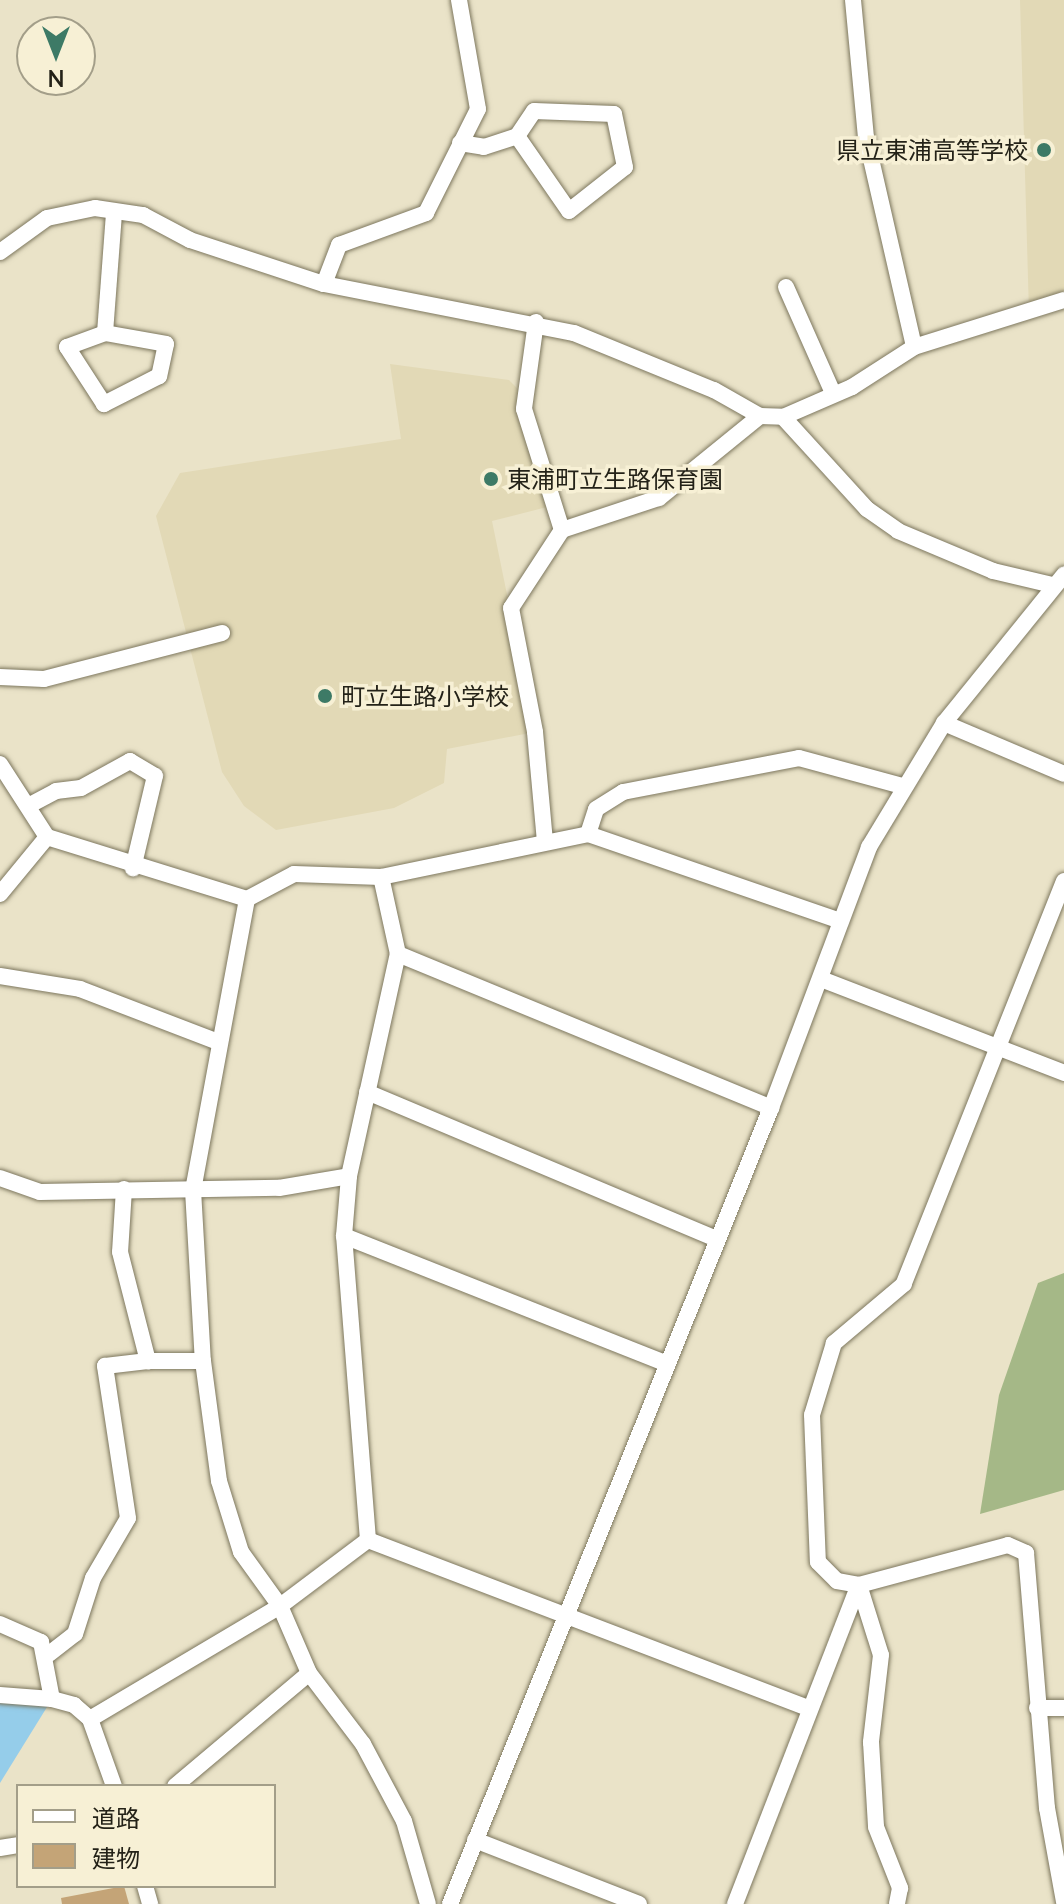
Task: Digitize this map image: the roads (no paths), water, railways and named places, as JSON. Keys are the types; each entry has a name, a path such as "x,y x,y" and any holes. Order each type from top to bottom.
{"street":[{"path":"324,284 339,245 426,213 478,109 459,0"},
{"path":"853,0 866,137 914,347"},
{"path":"460,143 484,147 517,136 534,111 614,114 625,167 569,211 517,136"},
{"path":"0,252 47,218 95,208 143,215 190,240 324,284 536,322 714,390 760,416 783,417 914,347 1064,300"},
{"path":"105,333 114,212"},
{"path":"786,287 833,393"},
{"path":"536,322 524,409 562,530"},
{"path":"105,333 166,344 159,376 104,404 67,347 105,333"},
{"path":"545,841 535,732 511,608 562,530 659,498 760,416"},
{"path":"450,1904 568,1618 771,1108 821,979 838,920 902,786 944,723 1015,640 1058,580 993,571 898,531 867,509 783,417"},
{"path":"0,677 44,679 222,633"},
{"path":"944,723 1064,774"},
{"path":"588,834 596,809 623,792 786,759 843,765 902,786"},
{"path":"28,806 56,791 81,788 130,761 155,776 133,868"},
{"path":"0,764 47,837 133,868 247,899 294,874 381,877 588,834 838,920"},
{"path":"0,894 47,837"},
{"path":"368,1540 344,1236 349,1176 398,954 381,877"},
{"path":"1063,1898 1056,1808 1037,1708 1026,1553 1008,1545 859,1585 837,1581 818,1562 813,1404 834,1343 904,1284 1002,1049 1064,881"},
{"path":"247,899 218,1042 193,1190 203,1361 224,1508 241,1552 280,1606 309,1673 363,1744 404,1821 428,1904"},
{"path":"398,954 771,1108"},
{"path":"0,976 80,989 218,1042"},
{"path":"821,979 1064,1073"},
{"path":"367,1092 717,1239"},
{"path":"0,1178 40,1192 279,1188 349,1176"},
{"path":"124,1189 120,1252 148,1361"},
{"path":"344,1236 668,1364"},
{"path":"49,1654 75,1634 93,1578 128,1518 105,1366 148,1361 203,1361"},
{"path":"368,1540 810,1709"},
{"path":"90,1719 280,1606 368,1540"},
{"path":"735,1904 859,1585"},
{"path":"859,1585 881,1655 871,1742 875,1813 900,1888 897,1904"},
{"path":"0,1624 41,1642 49,1654 52,1699"},
{"path":"177,1784 309,1673"},
{"path":"0,1695 52,1699 74,1705 90,1719 113,1784"},
{"path":"1037,1708 1064,1708"},
{"path":"475,1840 639,1904"}],"water":[{"path":"0,1695 52,1699 0,1783"}],"place":[{"name":"県立東浦高等学校","path":"1044,150"},
{"name":"東浦町立生路保育園","path":"491,479"},
{"name":"町立生路小学校","path":"325,696"}]}
